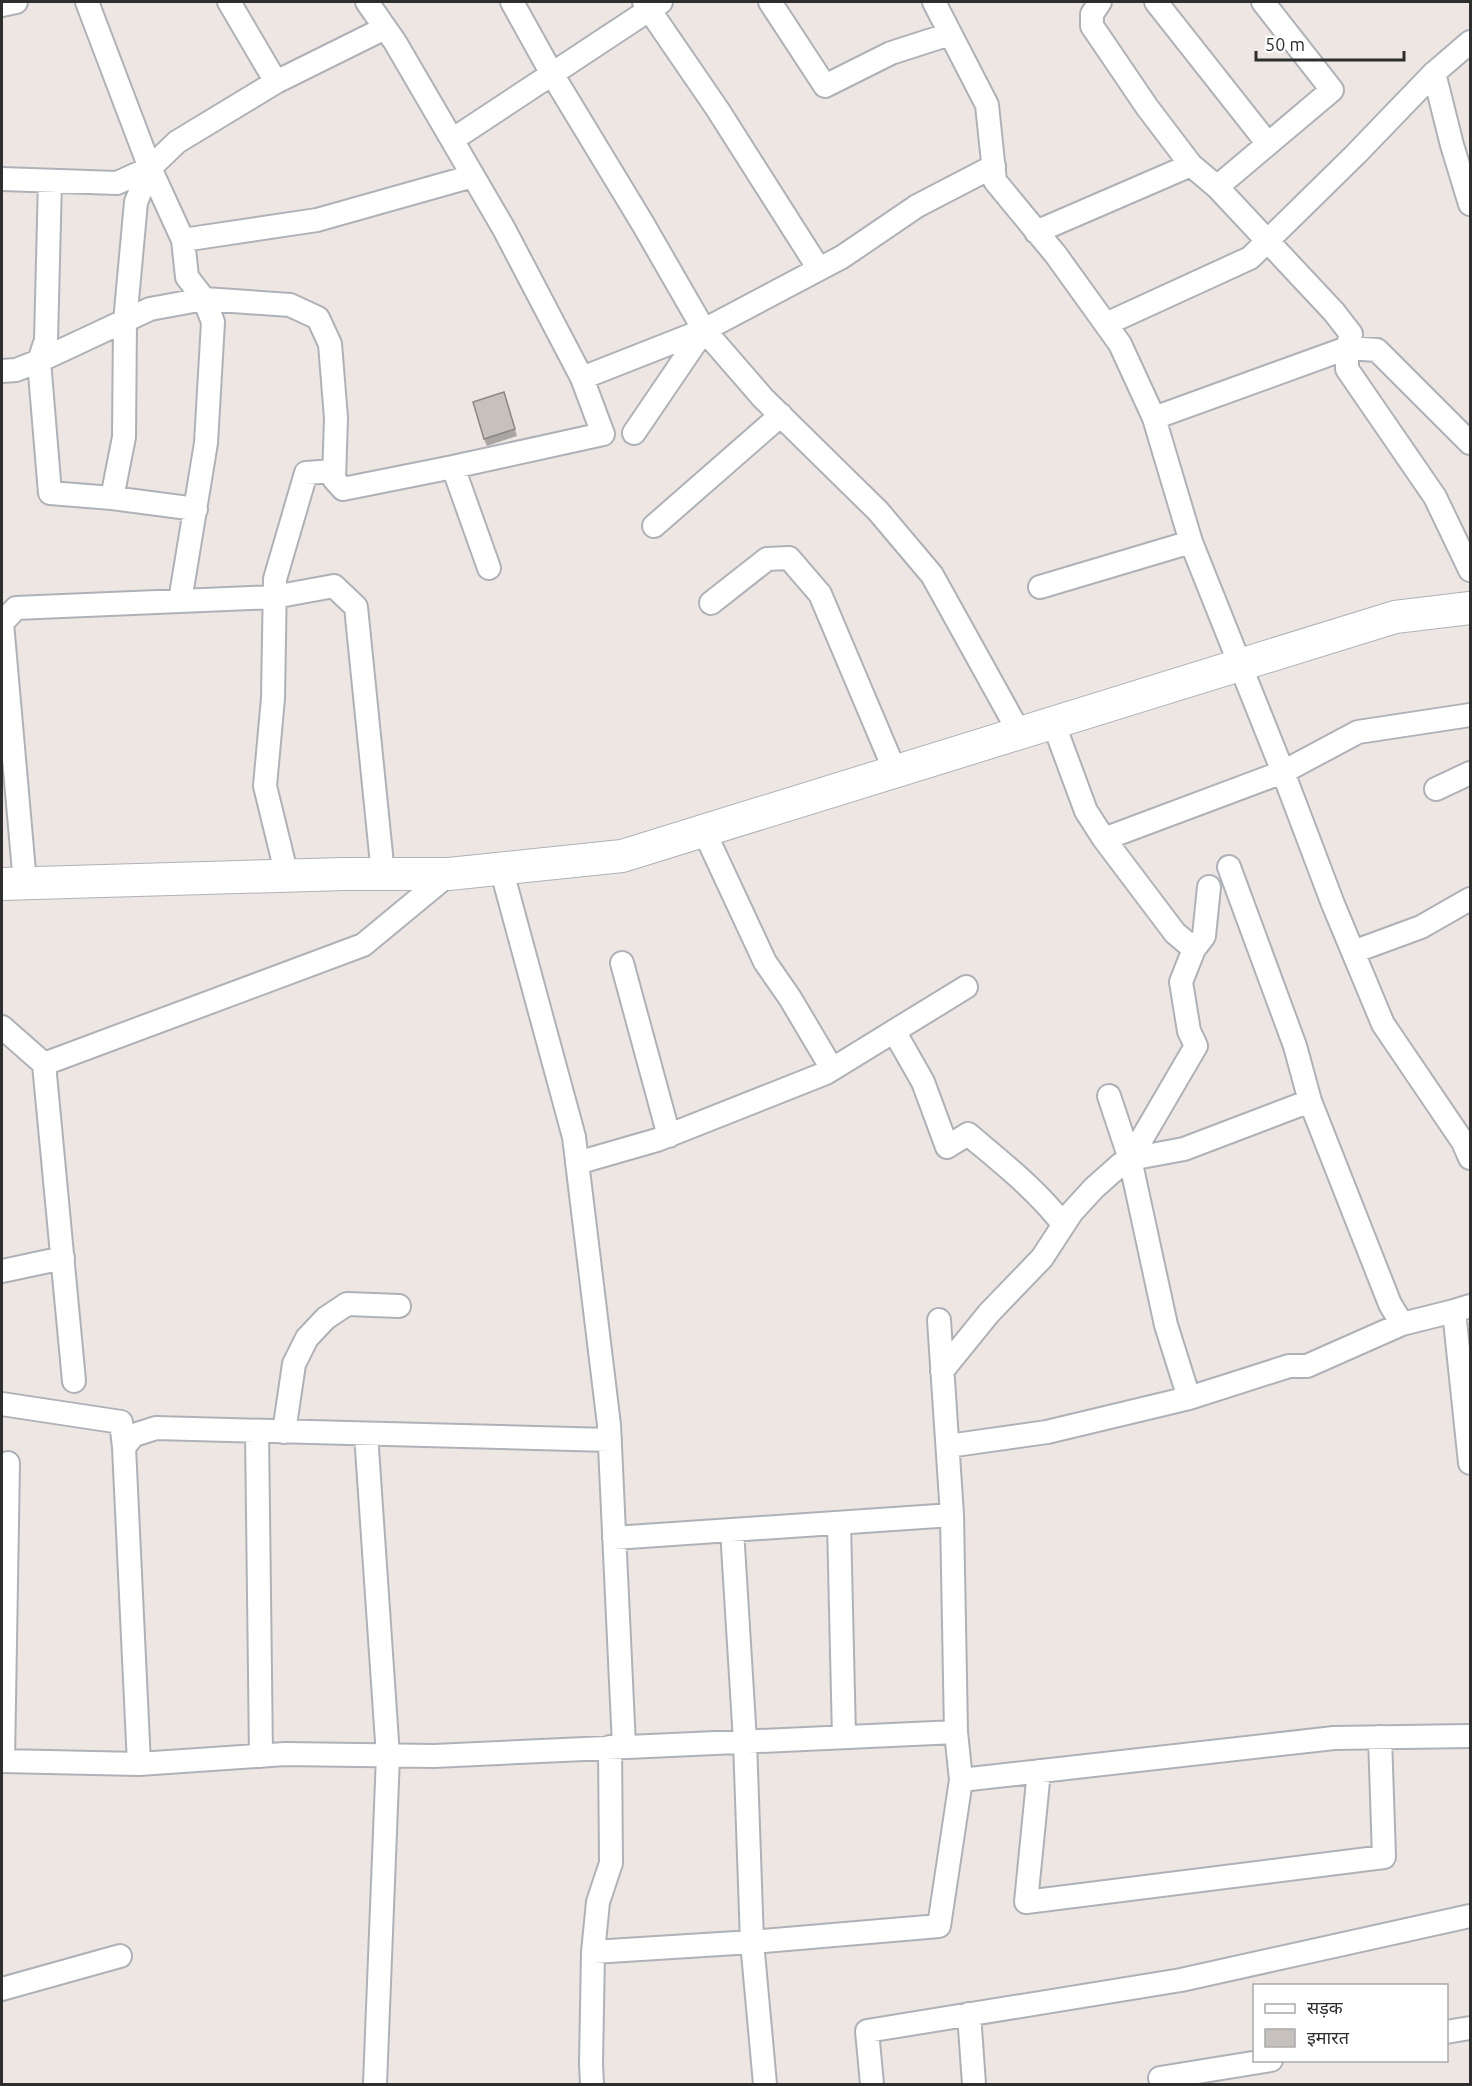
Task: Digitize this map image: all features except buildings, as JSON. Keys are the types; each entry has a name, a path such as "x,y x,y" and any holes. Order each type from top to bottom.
{"street":[{"path":"2,5 16,2"},
{"path":"87,2 150,168 183,240 187,277 204,299 213,322 206,443 180,601"},
{"path":"229,2 276,82"},
{"path":"2,371 16,370 39,361 150,309 204,299 290,305 318,318 330,344 336,418 334,479 343,489 603,434 582,378 504,229 385,28 367,2"},
{"path":"512,2 552,74 704,330 764,398 878,510 932,575 1019,732"},
{"path":"770,2 825,86 891,53 951,34"},
{"path":"934,2 987,105 995,181 1120,344 1154,418 1191,542 1383,1024 1463,1142 1470,1158"},
{"path":"1100,2 1092,14 1092,26 1147,107 1191,165 1217,187 1334,312 1351,334 1347,348 1347,369 1436,497 1470,570"},
{"path":"1156,2 1268,144"},
{"path":"1217,187 1332,90 1263,2"},
{"path":"452,140 652,5 819,269"},
{"path":"2,179 117,183 150,168 177,142 276,82 385,28"},
{"path":"1106,324 1250,258 1434,73 1470,42"},
{"path":"1434,73 1470,204"},
{"path":"1036,232 1191,165"},
{"path":"582,378 704,330 842,257 917,206 994,166"},
{"path":"112,498 124,437 125,322 136,202 150,168"},
{"path":"183,240 317,220 473,176"},
{"path":"50,181 46,340 39,361 50,492 196,509"},
{"path":"634,433 704,330"},
{"path":"1154,418 1347,348 1377,350 1470,443"},
{"path":"654,526 781,415"},
{"path":"453,467 489,568"},
{"path":"287,876 265,786 273,698 275,579 306,473 334,471"},
{"path":"1040,586 1191,542"},
{"path":"711,603 767,559 789,558 820,594 895,771"},
{"path":"383,874 356,607 334,586 274,597 16,608 2,623 13,883 449,874 622,856 1395,617 1470,608"},
{"path":"1104,839 1283,772 1358,732 1470,716"},
{"path":"1053,722 1086,811 1104,839 1175,933 1194,949"},
{"path":"1436,789 1470,773"},
{"path":"704,831 765,962 790,998 832,1069"},
{"path":"1229,867 1295,1046 1310,1101 1390,1304 1402,1324"},
{"path":"501,868 574,1137 610,1440 617,1747 611,1863 598,1902 593,1952 592,2085"},
{"path":"44,1064 363,945 449,874"},
{"path":"1130,1159 1196,1046 1189,1031 1181,982 1194,949 1204,936 1209,887"},
{"path":"1353,952 1421,927 1470,899"},
{"path":"622,963 669,1136"},
{"path":"577,1163 669,1136 832,1069 966,987"},
{"path":"2,1027 44,1064 74,1381"},
{"path":"894,1031 924,1082 947,1147 968,1134 1052,1209 1063,1224"},
{"path":"1109,1096 1130,1159 1166,1325 1189,1398"},
{"path":"942,1371 988,1313 1042,1258 1063,1224 1113,1170 1130,1159 1184,1149 1310,1101"},
{"path":"2,1271 63,1258"},
{"path":"284,1432 294,1364 307,1338 326,1318 347,1304 399,1306"},
{"path":"948,1446 1047,1432 1189,1398 1289,1366 1307,1366 1402,1324 1462,1309 1470,1463"},
{"path":"593,1952 752,1942 939,1926 961,1780 956,1732 952,1515 939,1320"},
{"path":"2,1404 121,1422 139,1764"},
{"path":"124,1447 134,1435 156,1428 610,1440"},
{"path":"257,1431 261,1756"},
{"path":"366,1434 388,1756 375,2085"},
{"path":"8,1463 2,1761 139,1764 285,1754 434,1756 956,1732"},
{"path":"614,1538 952,1515"},
{"path":"839,1523 844,1737"},
{"path":"732,1530 745,1742 752,1942 765,2085"},
{"path":"961,1780 1334,1738 1470,1736"},
{"path":"1039,1771 1026,1902 1384,1857 1380,1737"},
{"path":"872,2085 867,2031 1180,1980 1470,1916"},
{"path":"2,1989 120,1956"},
{"path":"969,2014 974,2085"},
{"path":"1448,2032 1470,2028"},
{"path":"1160,2078 1264,2062"}]}
